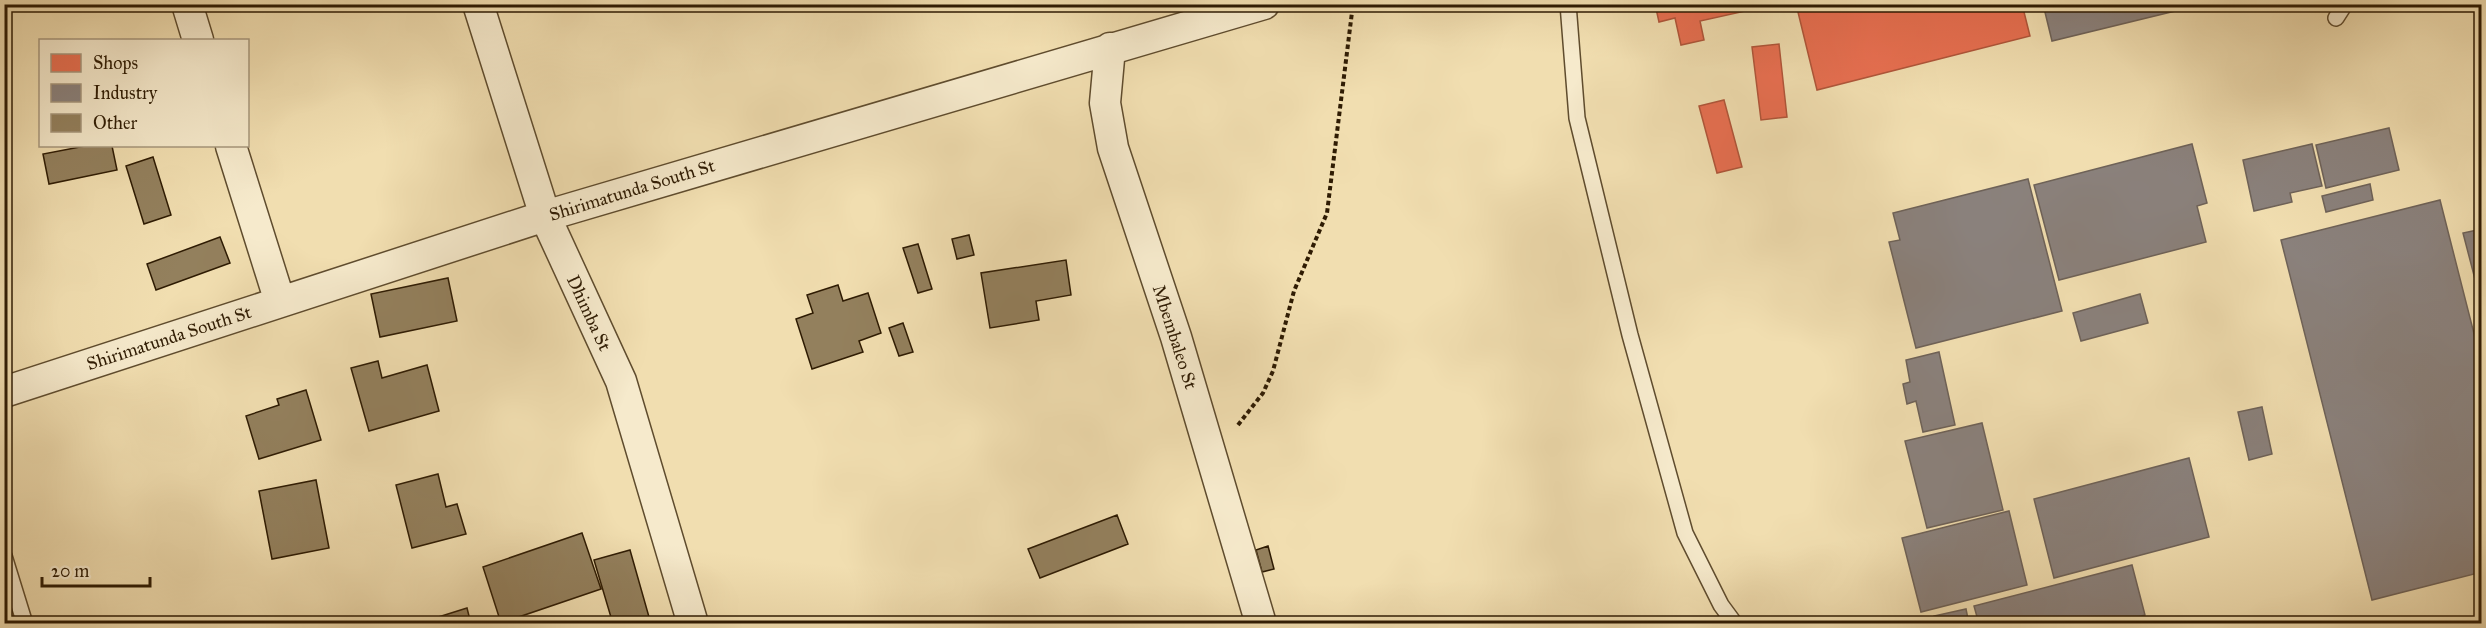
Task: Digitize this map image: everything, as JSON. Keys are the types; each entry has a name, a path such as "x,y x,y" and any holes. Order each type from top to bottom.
{"street":[{"path":"187,4 198,39"},
{"name":"Dhimba St","path":"478,4 545,216 621,381 693,624"},
{"name":"Shirimatunda South St","path":"4,392 545,216 1264,4"},
{"name":"Mbembaleo St","path":"1110,48 1105,102 1113,148 1213,455 1261,624"},
{"path":"231,147 280,302"}],"lane":[{"path":"1568,4 1577,118 1630,335 1684,533 1721,605 1735,624"},
{"path":"2336,18 2345,4"},
{"path":"4,556 25,624"}],"path":[{"path":"1213,455 1263,393 1273,371 1303,267 1315,245 1327,213 1353,4"}],"building: Shops":[{"path":"1655,4 1759,4 1759,8 1700,21 1704,40 1681,45 1675,18 1659,22"},
{"path":"1796,4 2022,4 2030,36 1817,90"},
{"path":"1779,44 1787,117 1761,120 1752,47"},
{"path":"1724,100 1742,167 1717,173 1699,106"}],"building: Industry":[{"path":"2043,4 2204,4 2052,41"},
{"path":"2389,128 2399,170 2326,188 2316,145"},
{"path":"2192,144 2207,203 2197,206 2206,242 2059,280 2034,185"},
{"path":"2312,144 2322,186 2290,193 2292,202 2254,211 2243,160"},
{"path":"2028,179 2062,311 1916,348 1889,242 1900,240 1893,213"},
{"path":"2370,184 2373,200 2326,212 2322,196"},
{"path":"2440,200 2482,365 2482,572 2372,600 2281,240"},
{"path":"2482,229 2482,286 2477,287 2463,233"},
{"path":"2140,294 2148,323 2081,341 2073,313"},
{"path":"1939,352 1955,425 1923,432 1916,401 1907,404 1903,384 1910,382 1906,360"},
{"path":"2262,407 2272,454 2249,460 2238,412"},
{"path":"1982,423 2003,510 1927,528 1905,441"},
{"path":"2189,458 2209,537 2054,578 2034,499"},
{"path":"2009,511 2027,585 1921,612 1902,538"},
{"path":"2132,565 2145,615 2114,624 1979,624 1974,606"},
{"path":"1966,609 1969,624 1936,624 1934,616"}],"building: Other":[{"path":"80,147 112,147 117,170 49,184 43,154"},
{"path":"153,157 171,215 144,224 126,166"},
{"path":"969,235 974,255 957,259 952,239"},
{"path":"220,237 230,263 156,290 147,264"},
{"path":"918,244 932,289 918,293 903,248"},
{"path":"1066,260 1071,295 1036,301 1039,320 990,328 981,273"},
{"path":"448,278 457,321 380,337 371,294"},
{"path":"838,285 843,301 868,293 881,333 859,341 863,352 812,369 796,319 813,313 807,295"},
{"path":"903,323 913,352 899,356 889,328"},
{"path":"378,361 382,378 427,365 439,411 369,431 351,368"},
{"path":"306,390 321,440 259,459 246,416 279,405 277,399"},
{"path":"438,474 446,507 457,504 466,534 412,548 396,485"},
{"path":"316,480 329,548 272,559 259,491"},
{"path":"1117,515 1128,544 1040,578 1028,549"},
{"path":"582,533 601,589 501,623 483,567"},
{"path":"1268,546 1274,569 1262,572 1256,550"},
{"path":"630,550 651,624 613,624 594,560"},
{"path":"467,608 471,624 434,624 432,619"}]}
